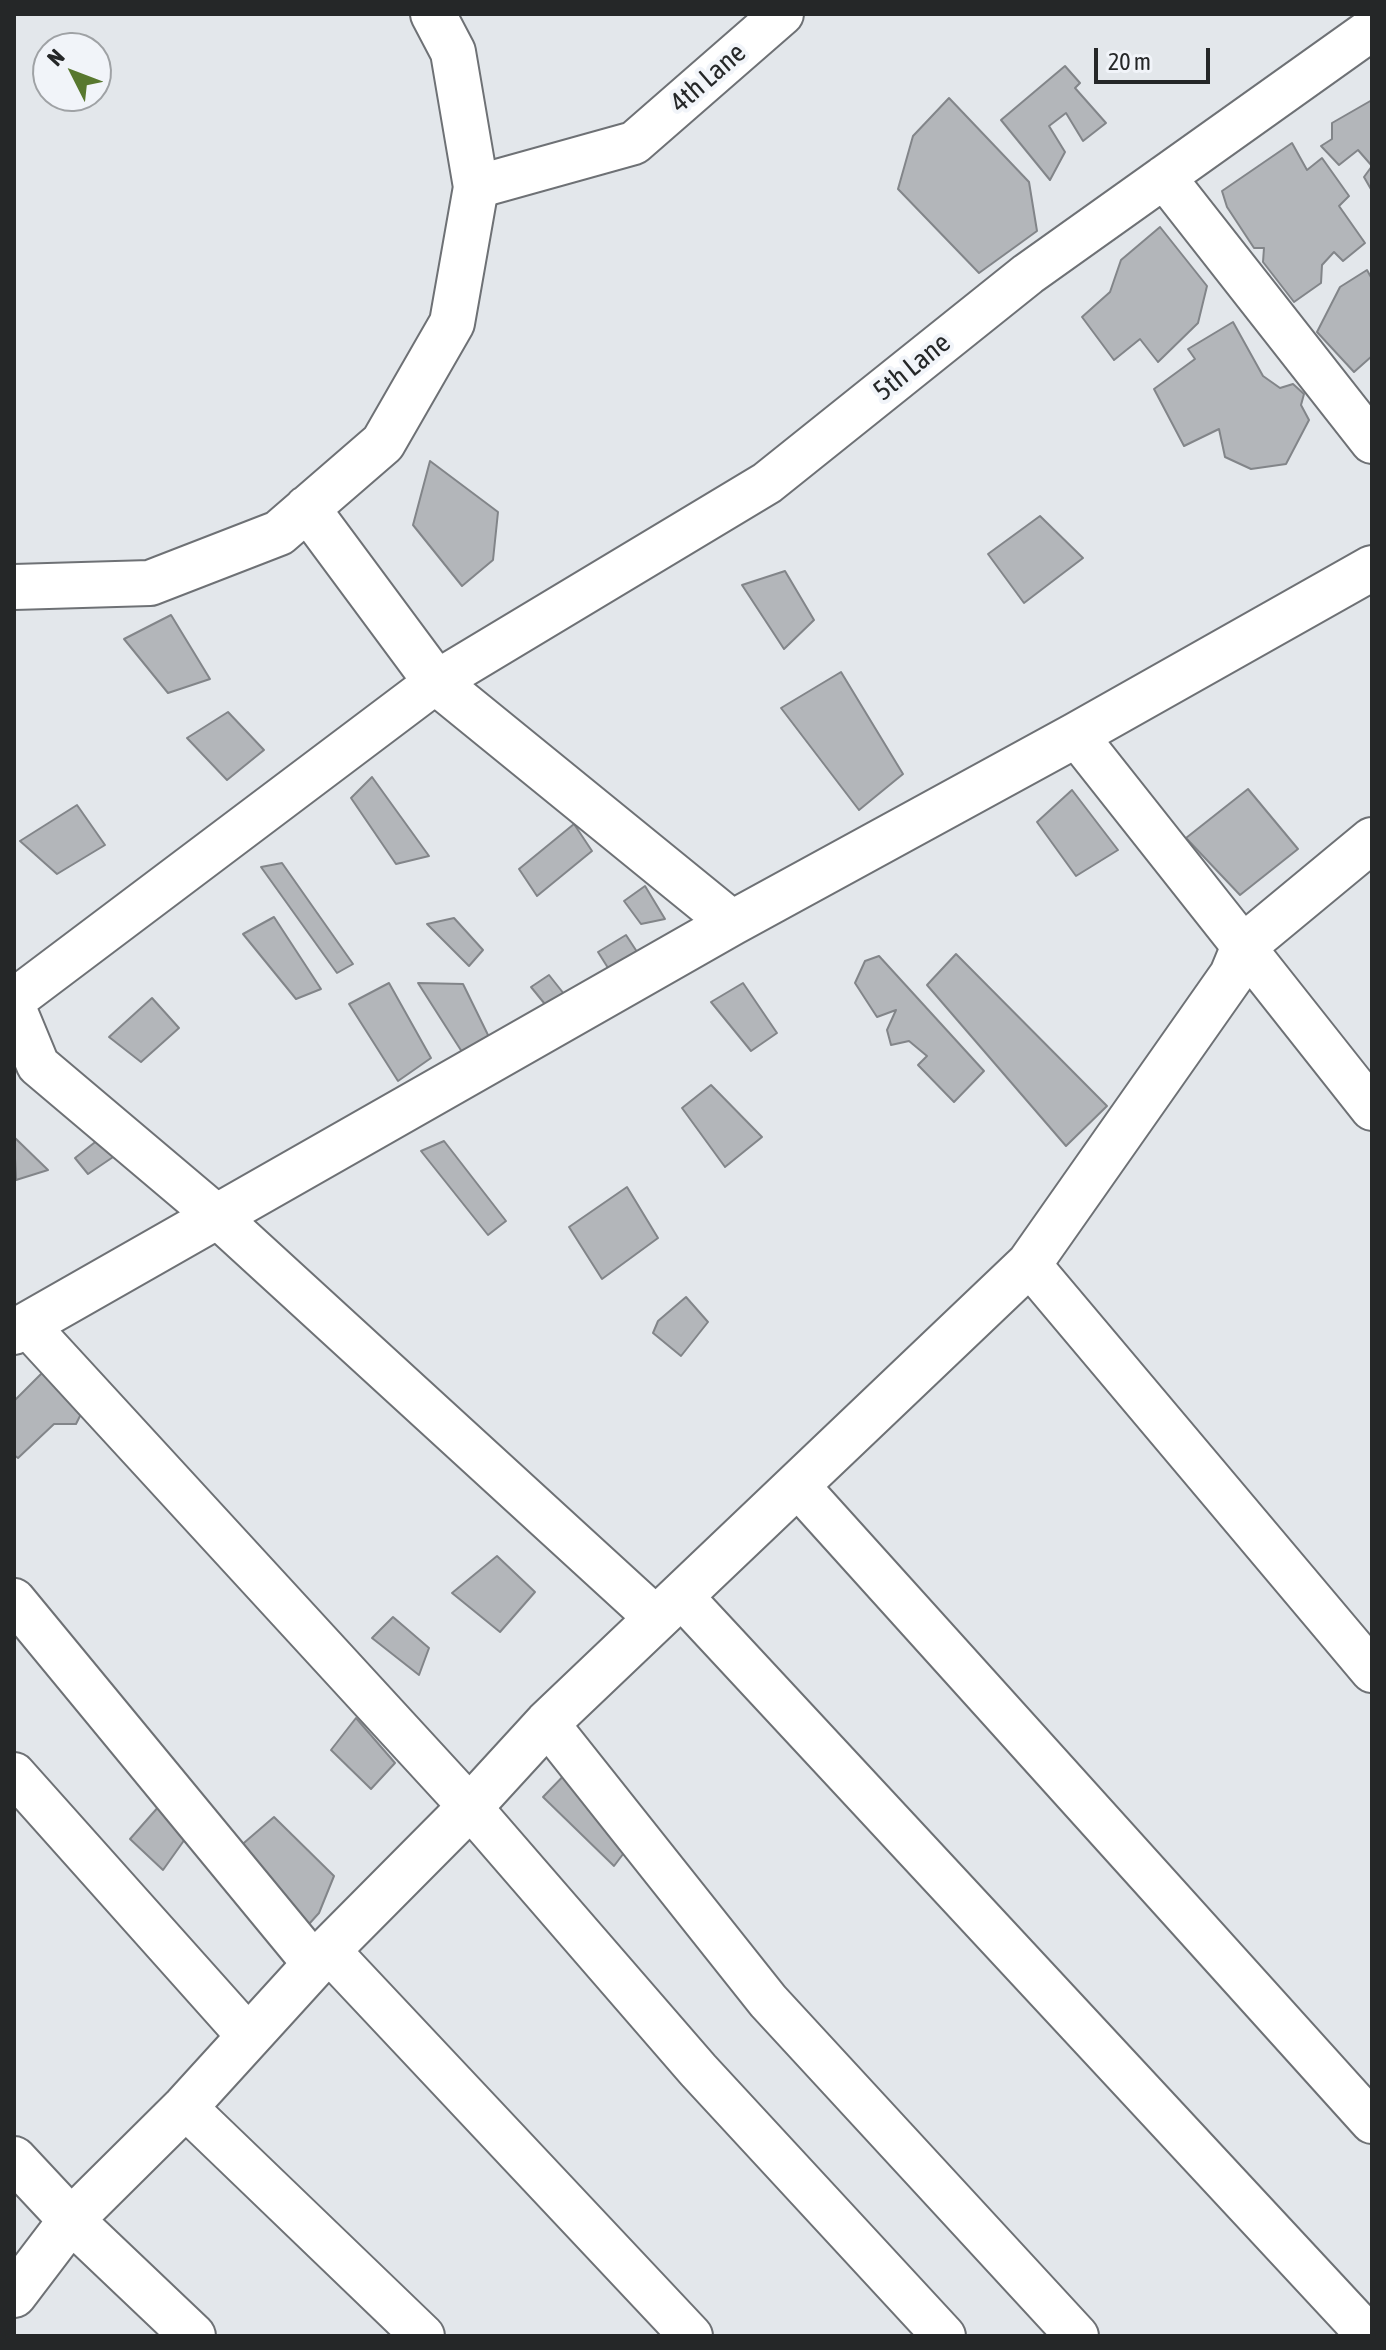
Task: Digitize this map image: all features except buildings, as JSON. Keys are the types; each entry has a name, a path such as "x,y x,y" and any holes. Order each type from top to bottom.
{"street":[{"path":"14,587 150,583 279,533 383,443 452,323 476,187 453,52 433,14"},
{"name":"4th Lane","path":"476,187 634,143 782,14"},
{"name":"5th Lane","path":"14,1000 436,682 767,483 1028,274 1372,29"},
{"path":"1164,177 1372,442"},
{"path":"307,508 436,682 732,923"},
{"path":"944,2336 698,2070 470,1807 20,1328 219,1218 732,923 1371,570"},
{"path":"1076,735 1372,1109"},
{"path":"14,2295 71,2220 185,2107 322,1958 470,1807 547,1723 1029,1264 1232,975 1244,946 1370,845"},
{"path":"14,1007 22,1063 219,1218 669,1607 1369,2336"},
{"path":"1029,1264 1372,1671"},
{"path":"797,1485 1372,2122"},
{"path":"14,1600 322,1958 691,2336"},
{"path":"547,1723 768,2001 1077,2336"},
{"path":"14,1774 249,2037"},
{"path":"185,2107 423,2336"},
{"path":"14,2159 71,2220 193,2336"}]}
